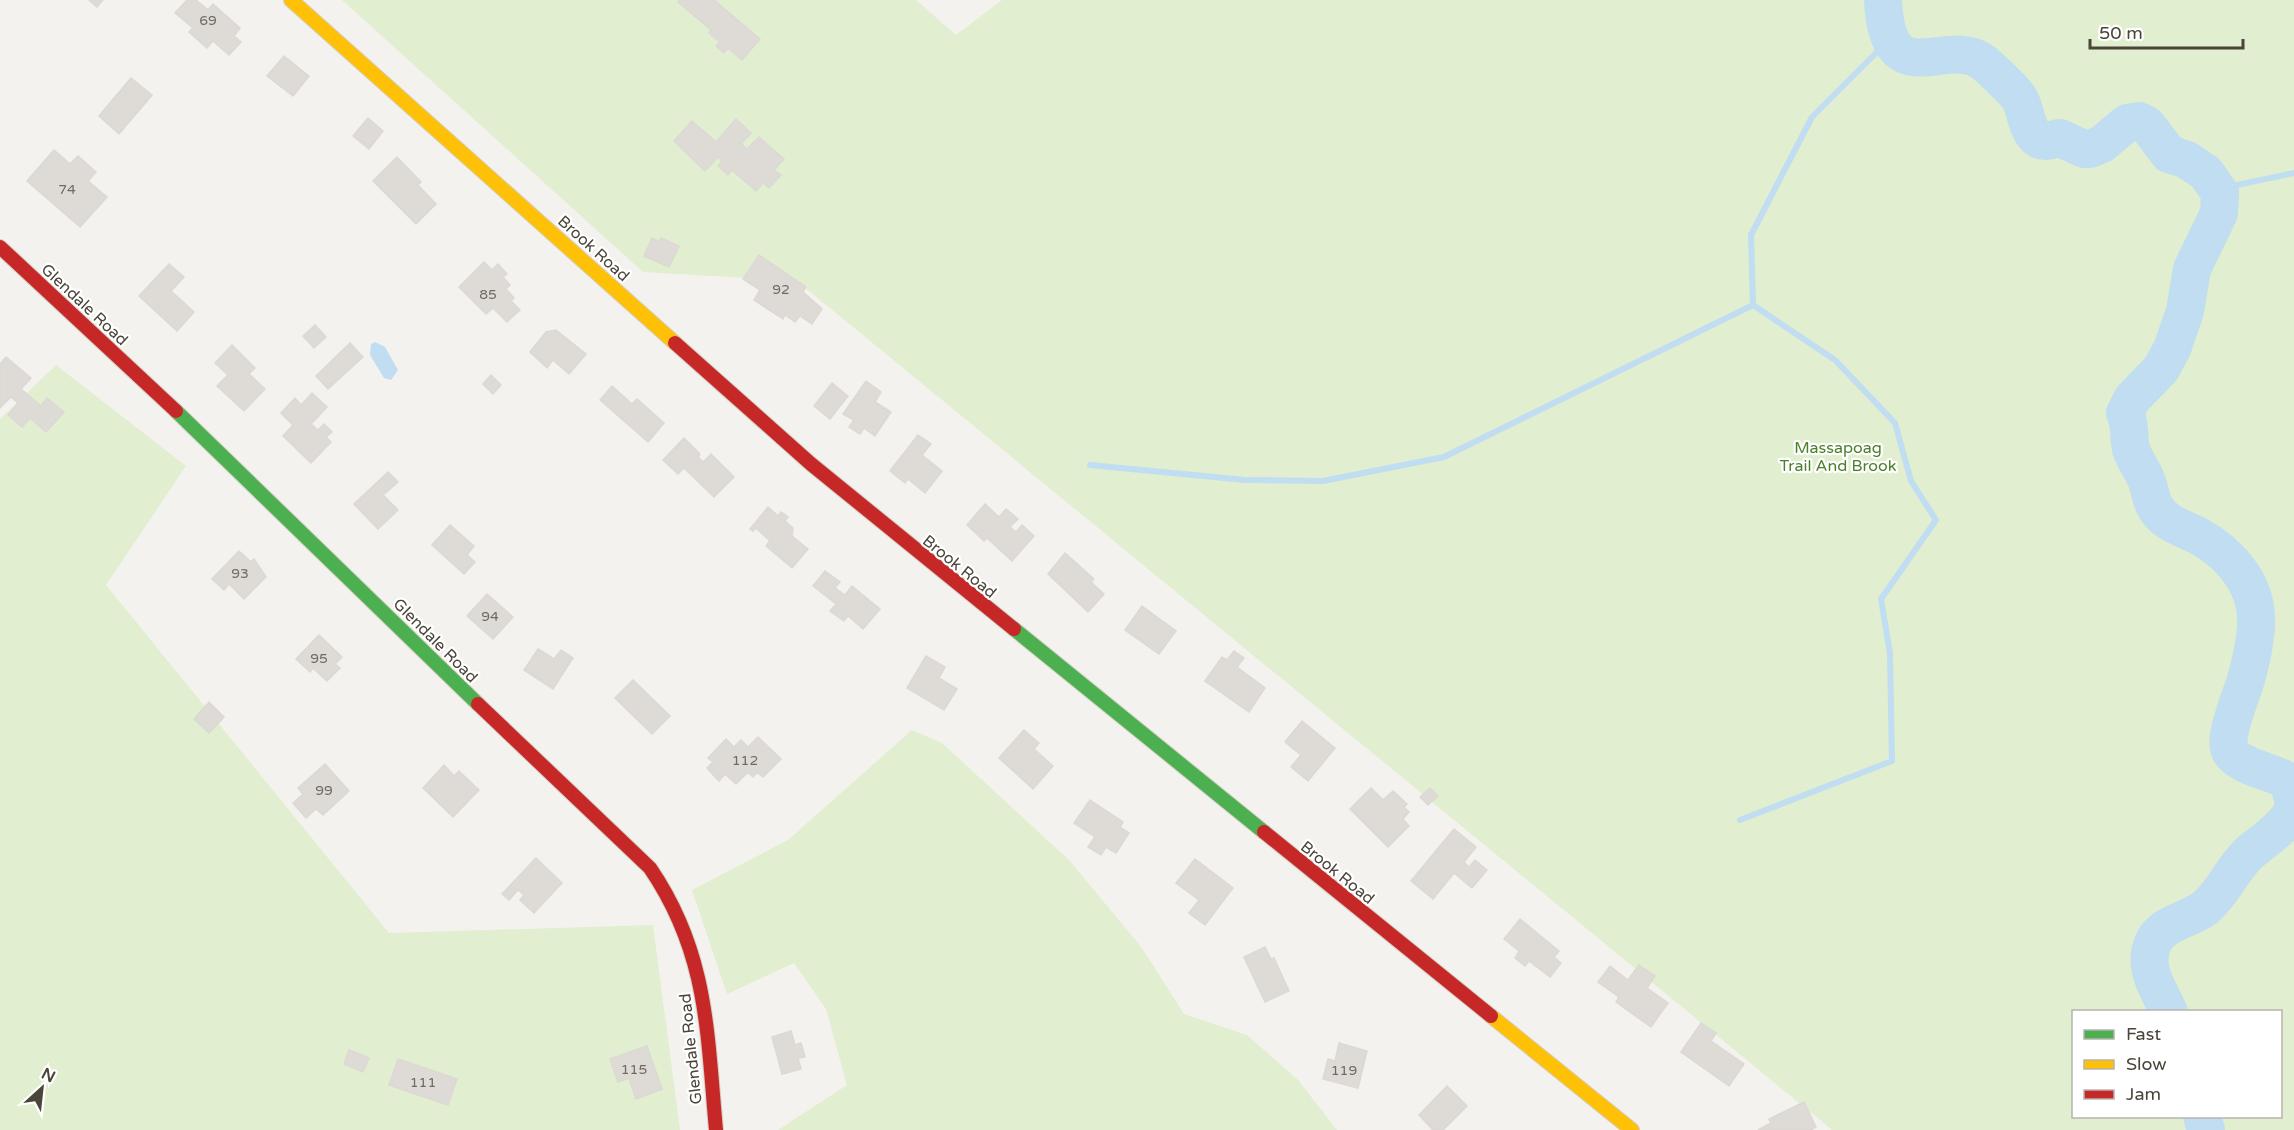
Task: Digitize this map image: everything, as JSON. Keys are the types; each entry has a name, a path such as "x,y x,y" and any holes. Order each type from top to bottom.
{"street":[{"name":"Brook Road","path":"291,0 811,464 1632,1130"},
{"name":"Glendale Road","path":"0,247 240,471 498,724 650,868 665,886 685,925 698,965 716,1130"}],"green space":[{"name":"Massapoag Trail And Brook","path":"342,0 916,0 956,35 1002,0 2294,0 2294,1130 1832,1130 797,281 643,272"},
{"path":"56,365 186,466 106,585 389,933 653,925 680,1130 0,1130 0,419"},
{"path":"912,730 942,743 1069,860 1142,948 1184,1014 1247,1035 1298,1080 1337,1130 778,1130 847,1085 826,1009 794,963 727,994 692,890 788,840"}],"water":[{"path":"375,342 385,347 398,370 391,380 384,378 370,355 371,344"}],"building":[{"path":"89,0 103,0 97,7"},
{"path":"187,0 196,0 208,10 213,4 240,28 234,36 241,42 229,55 213,41 207,48 189,32 193,28 175,13"},
{"path":"680,0 714,0 760,39 742,60 728,48 724,53 716,46 720,42 709,33 711,30 678,2"},
{"path":"284,56 309,76 293,96 267,76"},
{"path":"131,78 152,95 119,134 99,116"},
{"path":"368,118 383,131 369,149 353,136"},
{"path":"736,119 751,133 741,144 747,149 759,137 784,159 774,170 781,175 769,188 763,183 756,191 732,170 728,175 718,166 722,161 718,157 705,171 674,141 692,121 716,142"},
{"path":"54,150 70,164 78,156 96,172 88,181 107,197 80,227 27,181"},
{"path":"397,157 421,182 418,185 436,204 416,224 373,181"},
{"path":"652,238 659,242 661,238 679,246 669,267 644,256"},
{"path":"759,255 806,287 803,292 822,309 812,324 800,316 795,322 785,315 783,319 754,300 760,290 743,279"},
{"path":"484,262 492,270 498,264 507,274 503,277 510,285 506,289 514,298 511,301 520,310 507,322 493,308 486,314 459,287"},
{"path":"169,264 184,277 171,291 194,312 177,331 139,296"},
{"path":"315,325 326,337 314,348 303,336"},
{"path":"556,330 586,354 569,374 553,360 547,368 530,352 546,332"},
{"path":"350,343 363,357 328,389 316,376"},
{"path":"232,345 255,368 249,374 265,389 244,411 217,386 228,375 215,363"},
{"path":"6,357 31,378 21,389 41,406 47,398 64,412 46,432 30,418 22,427 8,415 18,403 11,397 0,408 0,364"},
{"path":"491,375 501,385 493,394 483,384"},
{"path":"866,381 881,392 875,402 891,412 875,436 864,428 860,434 849,427 854,420 843,414"},
{"path":"832,383 848,396 830,419 814,406"},
{"path":"612,386 632,404 637,399 664,423 648,442 600,400"},
{"path":"312,393 327,407 311,424 318,430 324,424 332,432 326,437 331,442 311,463 283,436 293,425 281,413 295,398 301,405"},
{"path":"918,435 931,444 922,455 942,471 925,493 908,479 905,483 890,471"},
{"path":"684,438 700,454 698,457 703,462 711,454 734,477 714,497 684,468 678,474 663,460"},
{"path":"388,472 398,482 383,495 398,510 378,529 354,504"},
{"path":"985,504 999,517 1006,509 1018,519 1010,527 1016,532 1022,525 1034,536 1012,561 987,538 984,541 967,525"},
{"path":"768,507 778,516 781,512 788,517 785,521 793,528 792,536 808,549 792,568 766,546 770,541 756,528 753,531 750,529"},
{"path":"450,525 474,546 467,555 475,562 464,574 432,545"},
{"path":"239,551 251,562 254,559 266,577 244,599 229,584 224,590 212,579"},
{"path":"1065,553 1094,579 1091,582 1104,594 1088,612 1048,574"},
{"path":"825,571 840,582 835,588 845,595 852,586 880,609 863,629 848,616 844,621 830,611 836,604 813,586"},
{"path":"487,594 513,617 493,639 467,616"},
{"path":"1142,606 1176,631 1159,654 1125,630"},
{"path":"319,635 342,657 335,664 340,668 327,681 313,668 310,672 296,659"},
{"path":"538,649 554,659 561,650 573,658 553,689 524,670"},
{"path":"1234,651 1244,658 1237,667 1265,688 1249,712 1205,681 1222,657 1227,660"},
{"path":"926,656 945,667 939,678 957,689 944,710 907,688"},
{"path":"633,680 670,716 652,734 615,698"},
{"path":"209,702 224,717 209,733 194,719"},
{"path":"1302,721 1335,748 1308,781 1291,767 1301,755 1285,742"},
{"path":"1024,730 1039,743 1034,749 1053,766 1033,789 999,758"},
{"path":"758,737 781,759 763,777 757,772 753,777 748,772 736,784 725,774 719,781 707,768 713,762 708,758 726,739 734,747 741,740 748,747"},
{"path":"325,764 349,791 323,815 316,809 306,818 293,803 303,794 298,788"},
{"path":"444,765 454,776 459,771 479,790 453,817 423,788"},
{"path":"1371,788 1383,800 1393,791 1407,804 1404,807 1409,812 1403,819 1409,826 1388,847 1350,809"},
{"path":"1430,788 1438,796 1428,805 1420,797"},
{"path":"1090,800 1123,822 1120,827 1129,833 1116,853 1106,847 1101,855 1088,847 1095,837 1074,823"},
{"path":"1454,829 1476,847 1464,862 1469,867 1475,860 1487,870 1472,888 1454,873 1433,899 1411,881"},
{"path":"536,858 562,883 534,913 520,900 524,895 518,890 509,900 502,894"},
{"path":"1195,859 1233,888 1205,925 1189,913 1199,900 1176,883"},
{"path":"1520,919 1559,951 1554,957 1561,963 1550,977 1529,961 1525,966 1515,958 1519,951 1504,939"},
{"path":"1265,947 1271,959 1274,958 1289,991 1265,1002 1244,957"},
{"path":"1639,965 1655,976 1647,988 1668,1003 1651,1027 1616,1002 1619,997 1598,982 1610,966 1628,980"},
{"path":"1701,1023 1716,1033 1711,1041 1744,1064 1729,1086 1681,1052"},
{"path":"791,1031 795,1045 801,1043 805,1057 798,1058 801,1069 782,1074 772,1037"},
{"path":"1339,1043 1367,1051 1358,1088 1323,1079 1328,1059 1335,1061"},
{"path":"647,1046 662,1089 636,1099 629,1078 618,1082 610,1059"},
{"path":"349,1050 369,1058 363,1072 344,1064"},
{"path":"398,1059 457,1079 448,1105 389,1085"},
{"path":"1447,1086 1467,1106 1443,1130 1433,1130 1419,1115"},
{"path":"1804,1102 1816,1127 1811,1130 1758,1130 1771,1123 1769,1119"}],"waterway":[{"path":"1883,0 1887,30 1895,47 1907,56 1921,58 1969,56 1983,62 2019,98 2031,131 2040,140 2049,141 2060,138 2084,149 2090,149 2102,144 2127,123 2139,121 2147,125 2169,154 2187,160 2206,173 2220,193 2219,213 2192,269 2185,311 2172,349 2161,369 2132,399 2125,413 2131,449 2147,481 2152,500 2159,513 2170,522 2210,543 2228,557 2248,585 2256,616 2253,653 2230,728 2229,747 2231,753 2242,762 2284,779 2292,793 2293,809 2280,828 2242,860 2217,896 2205,908 2169,926 2157,936 2149,961 2153,979 2168,1010"},
{"path":"1090,465 1245,480 1323,481 1444,457 1753,305 1751,235 1812,117 1889,40"},
{"path":"2218,189 2294,173"},
{"path":"1740,820 1892,761 1890,653 1881,599 1936,520 1911,481 1895,423 1835,360 1753,305"},
{"path":"2203,1118 2206,1130"}],"traffic: fast":[{"path":"176,411 478,704"},
{"path":"1014,629 1264,832"}],"traffic: slow":[{"path":"291,0 675,343"},
{"path":"1491,1016 1632,1130"}],"traffic: jam":[{"path":"0,247 176,411"},
{"path":"675,343 811,464 1014,629"},
{"path":"478,704 650,868 669,900 684,931 701,994 716,1130"},
{"path":"1264,832 1491,1016"}]}
